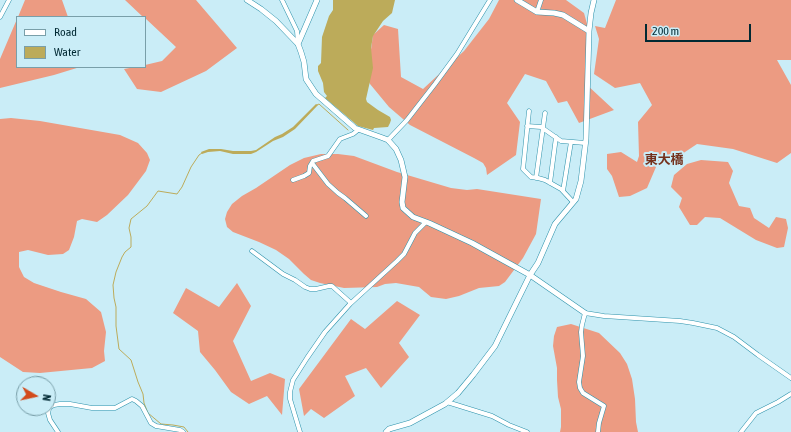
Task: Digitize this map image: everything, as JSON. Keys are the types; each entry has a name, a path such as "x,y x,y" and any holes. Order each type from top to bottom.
{"street":[{"path":"0,17 9,0"},
{"path":"247,0 276,21 298,44"},
{"path":"282,0 297,32 298,44 304,62 306,79 316,94 351,126 358,130 374,134 388,140 396,149 401,160 404,177 403,208 413,217 472,243 530,275 585,313 604,316 693,322 717,328 730,335 791,378"},
{"path":"298,44 317,0"},
{"path":"388,140 407,120 435,84 490,0"},
{"path":"517,0 537,12 563,15 589,31"},
{"path":"537,12 541,0"},
{"path":"386,432 389,429 410,423 446,402 458,393 474,375 495,346 530,275 538,263 555,224 576,199 581,181 585,143 590,13 594,0"},
{"path":"529,111 523,169 530,177 538,178 561,189 573,202"},
{"path":"536,178 545,113"},
{"path":"527,126 541,127 561,141 585,143"},
{"path":"293,180 309,173 312,163 328,156 340,139 353,134 358,130"},
{"path":"550,183 556,137"},
{"path":"563,191 570,142"},
{"path":"312,163 328,184 366,216"},
{"path":"300,432 290,399 293,380 325,332 351,303 398,261 404,254 415,233 426,222"},
{"path":"252,251 305,288 316,289 332,286 351,303"},
{"path":"585,313 581,332 583,356 579,382 583,393 604,406 598,432"},
{"path":"741,432 756,413 791,394"},
{"path":"58,432 50,420 48,413 50,407 54,405 70,404 92,408 115,408 132,399 142,406 151,424 180,430 183,432"},
{"path":"446,402 492,416 527,432"}],"shaded area":[{"path":"25,0 62,0 68,16 18,16"},
{"path":"125,0 196,0 237,48 206,71 161,92 137,89 124,69 146,68 146,65 162,61 176,47 146,19 146,16 142,16"},
{"path":"499,0 566,0 584,13 591,38 586,84 614,110 579,123 567,101 558,103 546,81 525,74 507,103 520,122 516,155 487,175 486,168 483,163 410,125 389,107 370,84 367,78 373,35 384,25 398,29 401,77 423,89 464,51 489,19"},
{"path":"616,0 791,0 791,60 777,60 791,85 791,153 777,163 733,149 697,144 679,156 659,160 647,188 630,196 619,197 612,176 607,169 607,154 621,152 637,162 639,156 638,122 652,105 640,83 615,88 594,74 599,39 595,26 605,28"},
{"path":"16,21 16,68 77,68 0,88 0,59"},
{"path":"11,118 40,121 120,135 138,143 147,153 150,160 146,171 128,195 107,215 97,222 82,219 77,221 74,237 69,250 63,254 48,255 28,250 19,252 19,267 24,277 34,283 86,299 101,312 106,332 104,351 105,361 92,368 40,373 23,372 0,357 0,119"},
{"path":"321,154 354,156 397,172 451,188 467,190 477,189 541,199 536,234 523,258 505,282 499,286 479,288 459,296 446,299 431,297 419,287 396,283 385,284 377,287 344,288 311,280 289,259 276,250 233,232 227,227 225,219 232,204 242,196 290,165 304,158"},
{"path":"701,160 728,162 733,171 729,183 739,206 750,208 754,218 769,228 776,217 786,219 788,228 784,247 777,248 756,240 720,218 705,217 697,225 690,225 679,207 682,198 671,187 674,175 687,164"},
{"path":"237,283 251,306 233,341 251,381 270,373 285,379 282,415 267,396 249,404 231,392 200,352 198,331 173,313 186,288 219,307"},
{"path":"397,301 420,315 399,343 409,357 381,388 366,368 345,376 355,396 324,418 311,409 304,416 299,389 351,319 365,329"},
{"path":"571,324 599,333 620,353 627,364 632,379 638,432 560,432 561,409 558,397 557,368 553,346 554,336 557,327"}],"water":[{"path":"333,0 395,0 392,13 383,21 373,36 371,48 373,68 366,99 367,102 390,117 391,120 388,127 374,128 373,130 358,126 325,98 327,96 324,92 318,66 321,63 322,37 329,16 333,10"},
{"path":"316,104 318,105 295,129 256,152 251,154 233,154 220,151 202,154 201,152 209,149 233,151 256,150 293,127"}],"waterway":[{"path":"317,105 319,104 348,130"},
{"path":"188,432 184,427 161,424 148,413 131,360 119,349 113,285 122,257 131,247 129,228 131,219 147,206 158,191 177,194 182,187 191,167 202,153"}],"district":[{"name":"東大橋","path":"664,160"}]}
